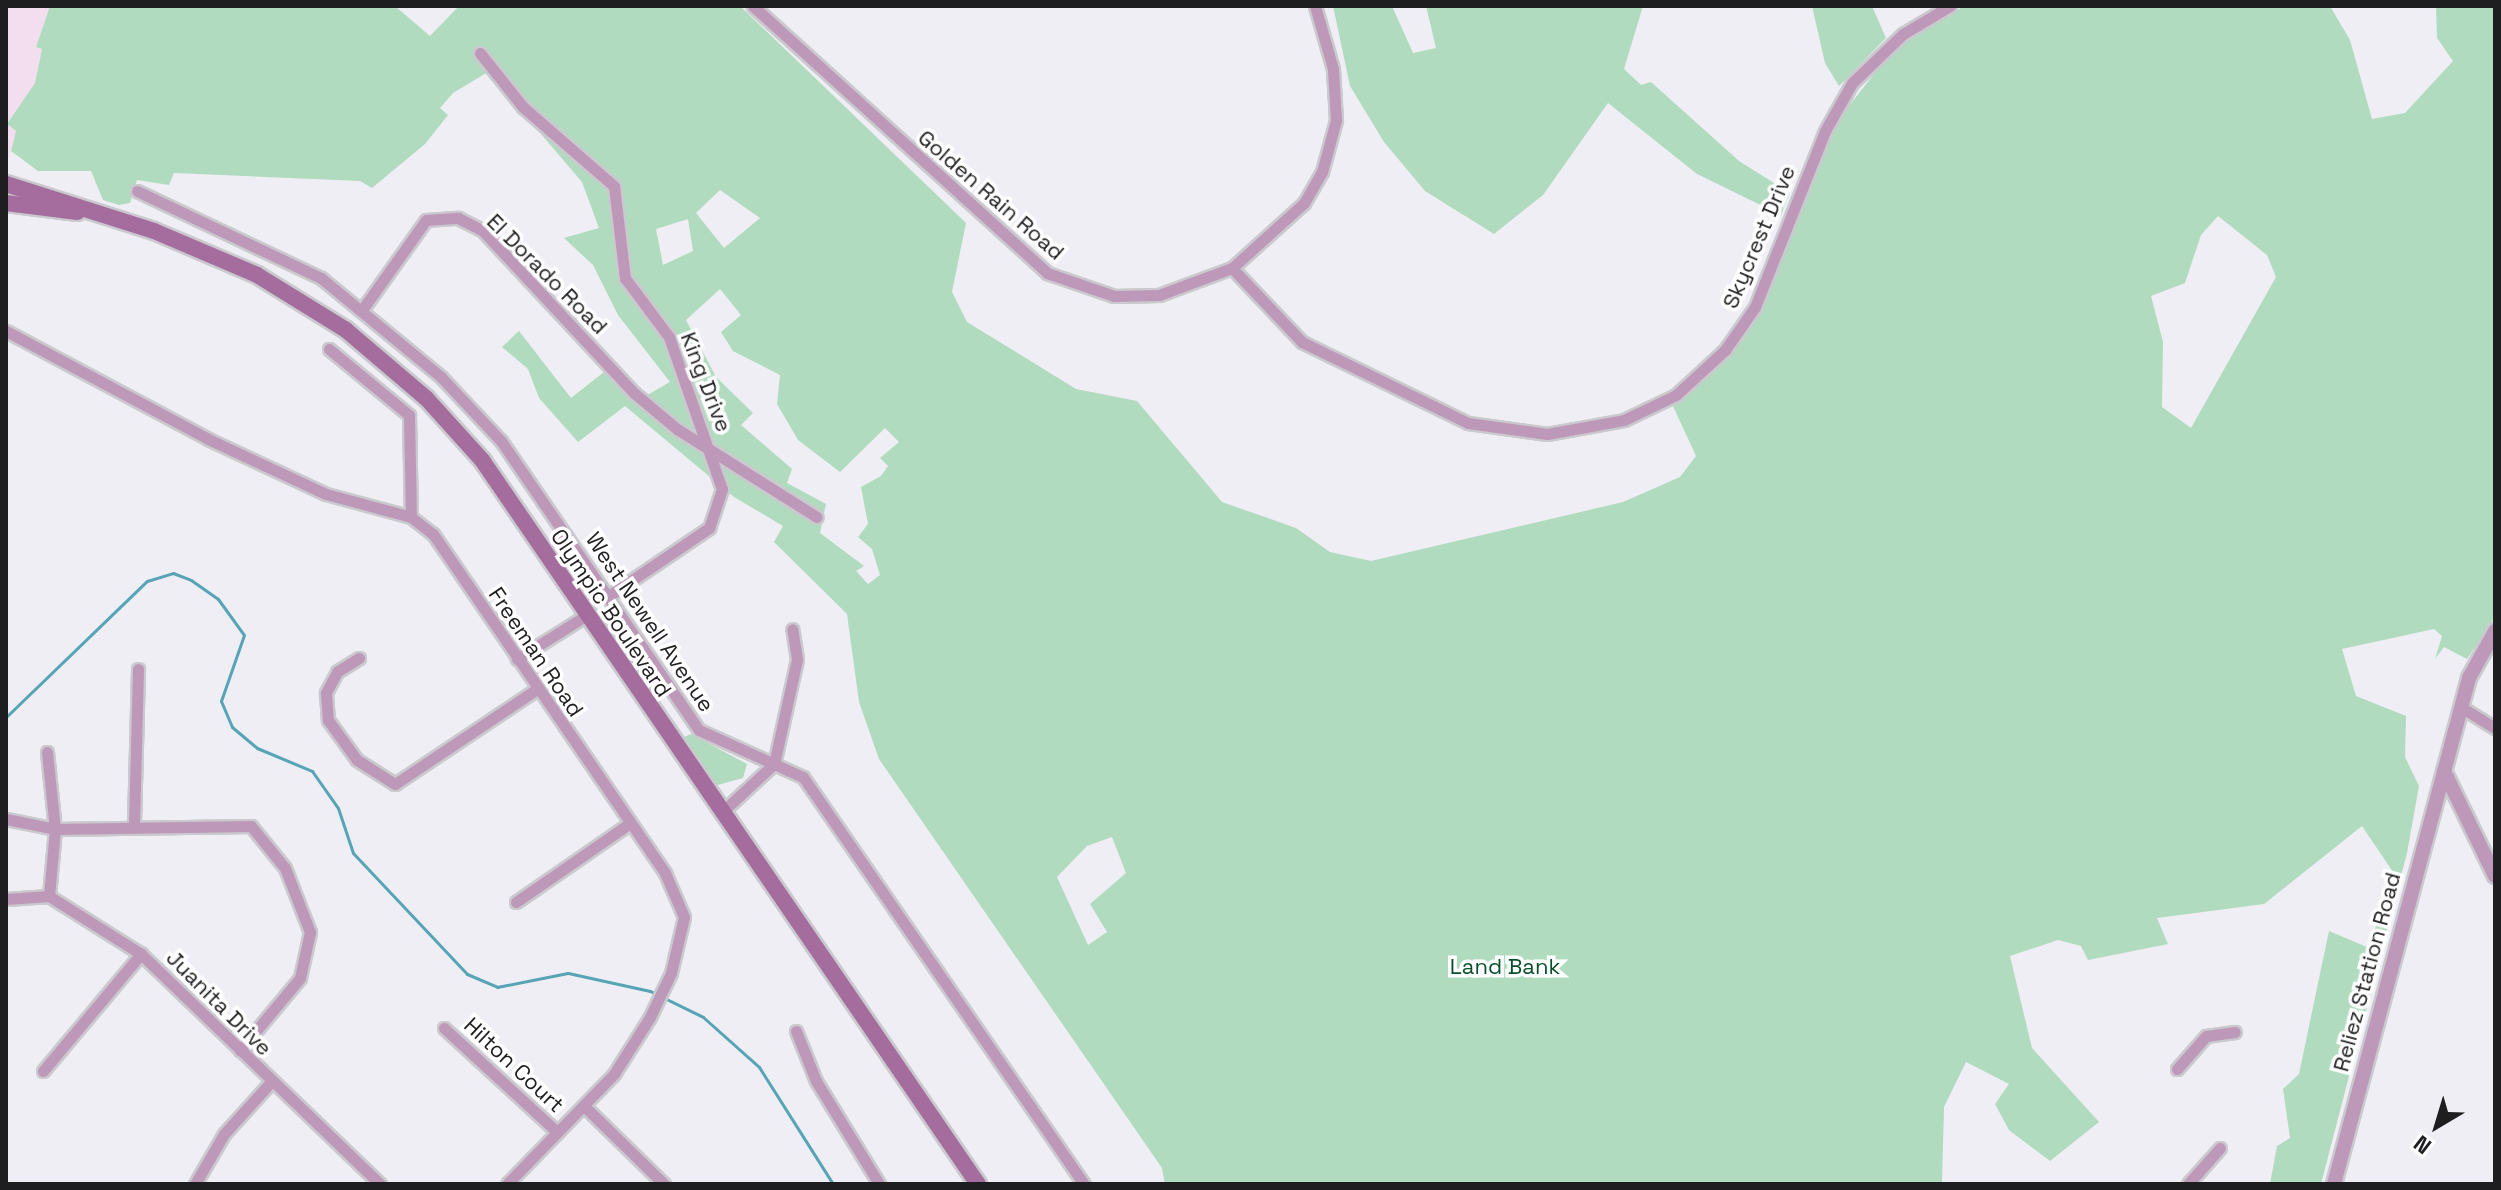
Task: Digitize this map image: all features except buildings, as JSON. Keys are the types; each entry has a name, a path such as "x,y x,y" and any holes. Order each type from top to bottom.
{"main road":[{"name":"Olympic Boulevard","path":"6,184 201,249 346,330 426,398 482,460 585,616 978,1184"},
{"name":"Olympic Boulevard","path":"6,203 83,212"}],"street":[{"name":"Golden Rain Road","path":"753,6 1056,278 1114,296 1159,295 1232,268 1295,214 1332,144 1337,96 1315,6"},
{"name":"Skycrest Drive","path":"1232,268 1302,342 1468,423 1547,434 1624,420 1676,395 1725,350 1755,307 1825,131 1852,83 1903,34 1950,6"},
{"name":"King Drive","path":"480,53 523,107 614,186 623,214 625,278 669,337 722,489 716,519 610,595"},
{"name":"West Newell Avenue","path":"137,191 260,245 362,310 501,441 610,595 699,730 803,777 1084,1184"},
{"name":"El Dorado Road","path":"362,310 426,220 458,218 483,231 543,291 634,393 712,454"},
{"name":"Freeman Road","path":"6,331 313,488 411,517 433,534 627,825 665,873 684,917 671,973 650,1017 584,1106 507,1184"},
{"path":"329,349 409,415 411,517"},
{"path":"712,454 817,517"},
{"path":"517,659 585,616"},
{"path":"721,813 774,764 797,659 792,629"},
{"name":"Reliez Station Road","path":"2334,1184 2461,707 2495,631"},
{"path":"359,658 337,672 326,693 328,720 357,760 395,784 537,689"},
{"path":"134,823 138,669"},
{"path":"2461,707 2495,728"},
{"path":"6,899 49,896 55,829 47,752"},
{"path":"2444,771 2495,876"},
{"path":"6,819 55,829 134,823 251,826 285,868 310,932 300,978 240,1050"},
{"path":"516,902 627,825"},
{"name":"Juanita Drive","path":"49,896 141,954 380,1184"},
{"path":"43,1071 141,954"},
{"name":"Hilton Court","path":"444,1028 557,1132"},
{"path":"796,1031 816,1081 879,1184"},
{"path":"2177,1069 2206,1036 2235,1032"},
{"path":"195,1184 224,1134 271,1082"},
{"path":"584,1106 664,1184"},
{"path":"2188,1184 2220,1148"}],"shaded area":[{"path":"6,6 50,6 36,47 42,49 35,83 7,124 16,131 6,166"}],"green space":[{"name":"Land Bank","path":"50,6 395,6 430,36 459,6 740,6 966,223 952,292 967,322 1076,389 1137,401 1222,502 1296,528 1330,552 1371,561 1623,502 1680,477 1696,456 1672,404 1744,339 1840,117 1894,49 1964,6 2330,6 2350,40 2372,119 2405,113 2453,61 2437,38 2436,6 2493,6 2495,617 2467,659 2444,647 2435,659 2442,636 2434,629 2342,649 2356,696 2406,716 2405,757 2419,786 2407,853 2321,1184 2270,1184 2277,1146 2290,1138 2283,1089 2299,1074 2329,931 2367,947 2397,878 2362,826 2264,904 2157,918 2168,944 2088,960 2081,946 2058,940 2010,956 2032,1048 2099,1122 2050,1161 2009,1130 1995,1104 2009,1084 1966,1062 1944,1107 1942,1182 1936,1184 1165,1184 1162,1168 879,759 859,702 847,614 774,542 783,526 734,497 625,406 578,442 539,398 528,369 502,347 519,331 571,398 604,372 637,401 670,382 618,315 593,265 564,238 599,228 582,182 488,72 453,93 440,108 448,115 425,144 372,188 360,181 174,173 169,185 137,180 130,203 119,205 103,200 91,171 38,171 11,151 16,131 7,124 35,83 42,49 36,47","holes":["720,190 760,218 724,248 696,213","2218,216 2267,255 2276,277 2191,428 2162,407 2163,342 2151,296 2185,283 2201,235","688,219 693,251 663,265 656,229","720,289 741,315 721,332 733,351 780,375 777,404 798,440 840,472 885,428 899,442 880,458 888,466 881,476 861,487 868,524 858,537 872,549 880,575 868,584 856,571 864,566 820,533 826,504 787,483 792,469 741,425 753,413 716,377 686,320","1112,837 1126,873 1090,904 1107,932 1088,945 1057,877 1087,846"]},
{"path":"1333,6 1392,6 1413,53 1436,48 1426,6 1643,6 1624,69 1641,85 1651,82 1739,161 1790,193 1781,215 1697,174 1608,103 1543,195 1494,234 1425,191 1384,142 1350,86"},
{"path":"1812,6 1872,6 1886,38 1839,86 1825,63"},
{"path":"691,734 747,764 743,778 714,786 682,738"}],"waterway":[{"path":"6,717 147,581 173,573 191,580 218,599 244,635 221,701 232,727 257,748 312,771 338,808 353,853 467,974 497,987 568,973 650,991 703,1017 759,1067 833,1184"}]}
